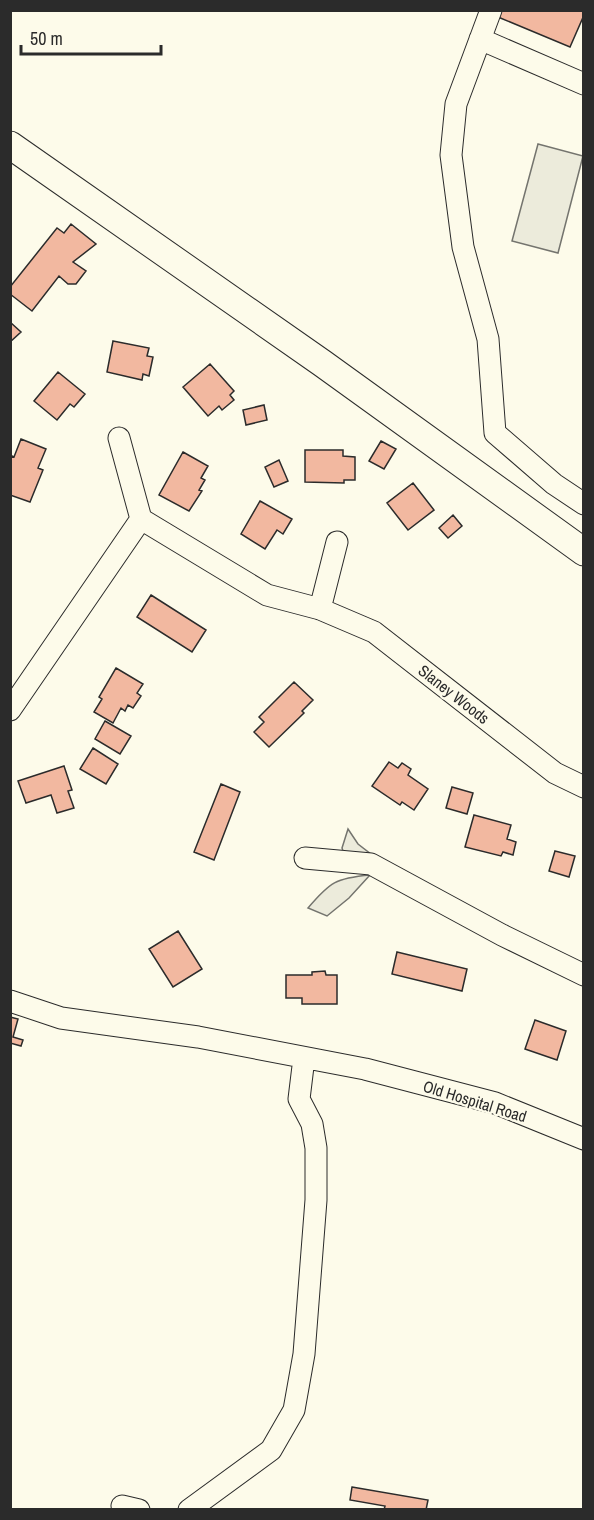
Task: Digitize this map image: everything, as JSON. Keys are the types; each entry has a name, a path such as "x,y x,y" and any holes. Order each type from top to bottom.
{"main road":[{"path":"10,145 322,363 584,552"}],"street":[{"path":"491,10 456,104 451,155 463,247 488,339 495,433 554,484 584,504"},
{"path":"480,39 584,84"},
{"path":"10,710 141,519 119,438"},
{"name":"Slaney Woods","path":"141,519 267,595 320,609 374,632 555,773 584,787"},
{"path":"320,609 337,542"},
{"path":"305,858 371,864 502,935 584,975"},
{"name":"Old Hospital Road","path":"10,1001 61,1018 198,1037 365,1069 495,1103 584,1139"},
{"path":"189,1509 271,1450 294,1410 304,1354 316,1200 316,1148 312,1124 299,1100 304,1058"}],"shaded area":[{"path":"538,144 583,156 558,253 512,241"},
{"path":"348,829 358,844 376,858 344,854 342,848"},
{"path":"370,875 349,898 327,916 308,908 322,892 335,883"}],"building":[{"path":"501,10 584,10 584,15 570,47 498,17"},
{"path":"71,224 96,244 73,262 86,271 76,284 68,284 59,276 32,311 10,294 10,287 57,228 64,233"},
{"path":"10,322 21,332 10,342"},
{"path":"113,341 149,348 147,356 153,357 149,376 143,374 142,380 107,372"},
{"path":"210,364 234,391 230,395 234,400 222,410 219,406 208,416 183,387"},
{"path":"58,372 85,394 74,407 70,404 57,420 34,401"},
{"path":"264,405 267,420 246,425 243,410"},
{"path":"21,439 46,449 38,468 43,470 30,502 10,495 10,459 14,457"},
{"path":"381,441 396,449 384,469 369,461"},
{"path":"305,450 343,450 343,456 355,457 355,480 344,480 344,483 305,482"},
{"path":"183,452 208,466 201,478 205,480 199,490 202,491 189,511 159,495"},
{"path":"279,460 288,481 274,487 265,467"},
{"path":"413,483 434,510 408,530 387,503"},
{"path":"260,501 292,519 283,534 277,530 265,549 241,534"},
{"path":"453,515 462,526 448,538 439,528"},
{"path":"151,595 206,630 192,652 137,617"},
{"path":"116,668 143,684 137,693 141,696 133,708 128,705 125,711 121,708 113,723 94,712 102,699 99,697"},
{"path":"294,682 313,700 302,711 304,713 269,747 254,732 264,722 259,717"},
{"path":"105,721 131,736 120,754 95,739"},
{"path":"93,748 118,764 106,784 80,769"},
{"path":"389,762 398,768 402,763 411,769 408,775 428,789 414,810 402,802 400,805 372,786"},
{"path":"64,766 72,790 68,791 74,808 57,813 51,795 26,803 18,781"},
{"path":"221,784 240,792 214,860 194,852"},
{"path":"452,787 473,793 467,814 446,808"},
{"path":"474,815 511,825 507,839 516,842 513,855 503,852 501,856 465,847"},
{"path":"555,851 575,856 569,877 549,871"},
{"path":"178,931 202,969 173,987 149,949"},
{"path":"397,952 467,969 462,991 392,974"},
{"path":"325,971 326,975 337,975 337,1004 302,1004 302,998 286,998 286,975 312,975 312,972"},
{"path":"10,1017 18,1019 13,1037 23,1040 21,1046 10,1043"},
{"path":"535,1020 566,1031 557,1060 525,1049"},
{"path":"352,1487 428,1500 426,1510 384,1510 385,1506 350,1500"}]}
